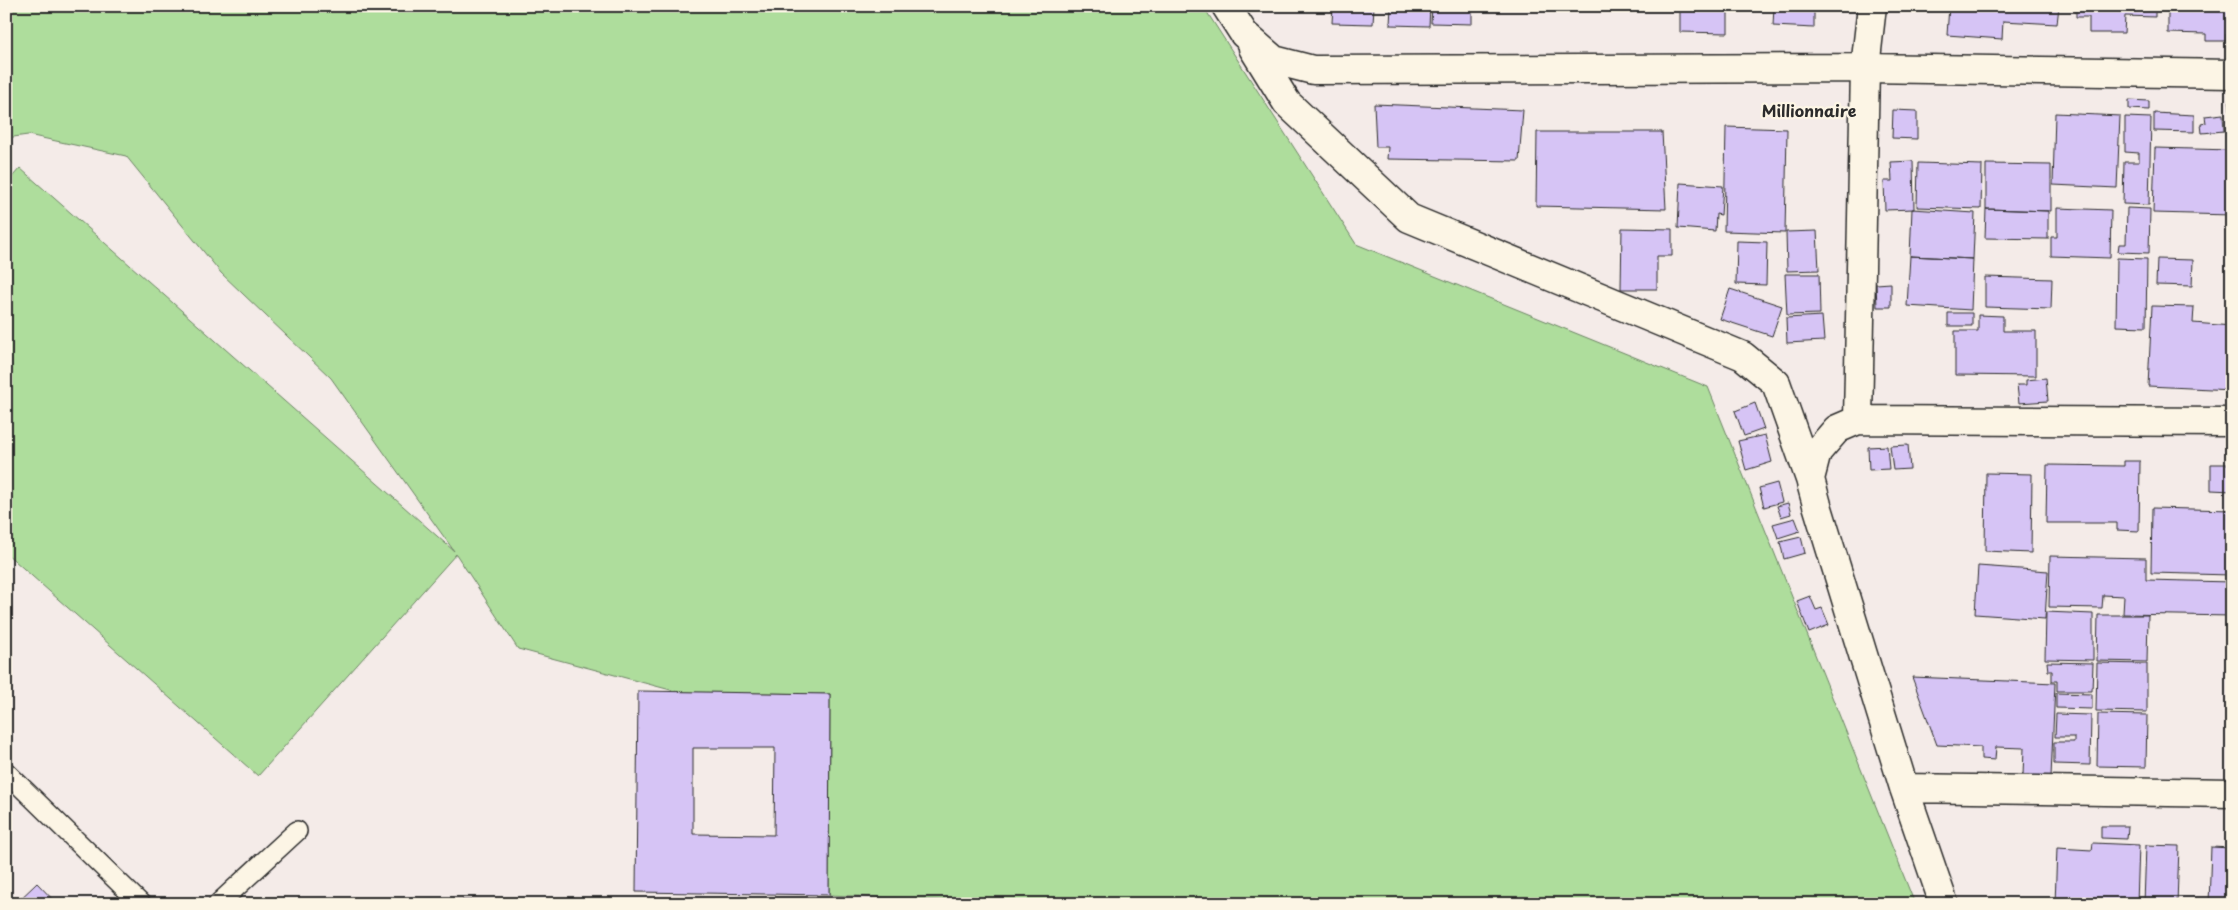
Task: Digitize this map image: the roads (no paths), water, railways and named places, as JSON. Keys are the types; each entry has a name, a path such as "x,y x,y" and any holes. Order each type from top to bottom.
{"street":[{"path":"1226,6 1287,104 1409,218 1743,356 1776,384 1810,479 1904,788 1944,904"},
{"path":"1858,420 1865,68 1872,6"},
{"path":"1244,34 1274,60 1313,70 1865,68 2232,74"},
{"path":"1810,479 1817,452 1837,429 1858,420 2232,422"},
{"path":"1904,788 2232,793"}],"lane":[{"path":"6,772 141,904"},
{"path":"218,904 297,831"}],"district":[{"name":"Millionnaire","path":"1809,110"}]}
